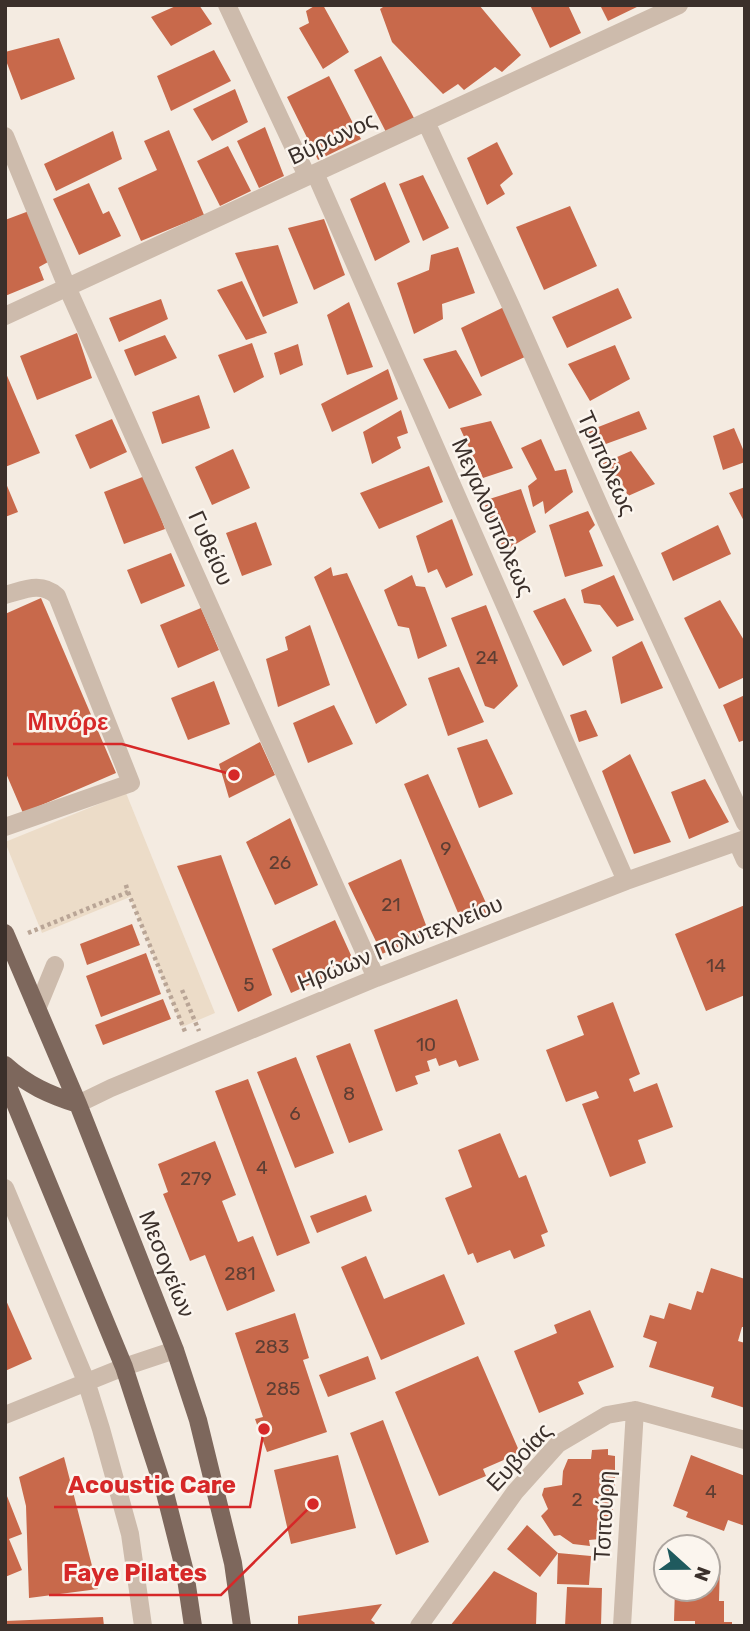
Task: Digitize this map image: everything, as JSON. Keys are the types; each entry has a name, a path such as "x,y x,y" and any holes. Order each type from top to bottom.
{"main road":[{"name":"Μεσογείων","path":"7,937 78,1104 175,1350 198,1420 233,1563 242,1626"},
{"path":"5,1065 28,1084 78,1104"},
{"path":"5,1079 124,1367 165,1493 185,1572 193,1626"}],"street":[{"name":"Μεγαλουπόλεως","path":"227,5 311,174 626,881"},
{"name":"Βύρωνος","path":"5,316 679,5"},
{"name":"Τριπόλεως","path":"426,122 745,824"},
{"name":"Γυθείου","path":"5,136 67,287 376,978"},
{"path":"5,595 36,587 52,591 57,596 131,783 5,827"},
{"name":"Ηρώων Πολυτεχνείου","path":"78,1104 376,978 626,881 741,841"},
{"path":"741,841 745,860"},
{"path":"37,1009 55,965"},
{"path":"5,1188 86,1381 108,1450 130,1534 143,1626"},
{"path":"5,1415 86,1381 175,1350"},
{"name":"Ευβοίας","path":"419,1626 514,1492 558,1444 607,1415 635,1410 745,1440"},
{"name":"Τσιτούρη","path":"622,1626 635,1410"}],"path":[{"path":"125,882 200,1051"},
{"path":"7,937 128,892"},
{"path":"182,990 200,1051"}],"shaded area":[{"path":"126,793 215,1013 182,1027 130,897 42,933 5,842"}],"building":[{"path":"178,5 199,5 212,24 171,46 151,17"},
{"path":"316,5 323,5 349,52 323,69 299,28 309,23 306,11"},
{"path":"386,5 479,5 521,55 502,72 495,67 464,90 458,84 443,94 392,42 380,9"},
{"path":"530,5 568,5 581,33 550,48"},
{"path":"600,5 641,5 608,21"},
{"path":"59,38 75,79 21,100 5,52"},
{"path":"214,50 231,81 171,111 157,76"},
{"path":"381,56 414,118 386,132 354,70"},
{"path":"329,76 361,139 318,160 287,97"},
{"path":"235,89 248,122 212,141 193,109"},
{"path":"265,127 284,176 259,188 237,141"},
{"path":"169,130 204,215 141,241 118,188 157,170 144,141"},
{"path":"113,131 122,159 56,191 44,164"},
{"path":"497,142 513,174 500,185 505,194 487,205 467,158"},
{"path":"228,146 251,191 220,206 197,161"},
{"path":"423,175 449,228 423,241 399,184"},
{"path":"385,182 410,242 375,261 350,199"},
{"path":"89,183 103,214 109,211 121,236 79,255 53,199"},
{"path":"570,206 597,266 544,290 516,227"},
{"path":"29,211 48,262 39,267 44,280 5,296 5,220"},
{"path":"324,219 345,275 314,290 288,228"},
{"path":"278,245 298,303 263,317 235,253"},
{"path":"458,247 475,293 442,304 443,319 414,334 397,283 429,270 431,255"},
{"path":"242,281 267,333 246,340 217,290"},
{"path":"618,288 632,318 567,348 552,317"},
{"path":"161,299 168,319 119,342 109,318"},
{"path":"349,302 373,367 347,375 327,315"},
{"path":"504,307 527,356 481,377 461,328"},
{"path":"77,333 92,378 37,400 20,356"},
{"path":"165,335 177,358 135,376 124,350"},
{"path":"252,343 264,377 234,393 218,355"},
{"path":"298,344 303,365 280,375 274,353"},
{"path":"615,345 630,379 590,401 568,364"},
{"path":"456,350 482,395 449,409 423,359"},
{"path":"388,369 398,399 332,432 321,404"},
{"path":"5,371 40,453 5,467"},
{"path":"199,395 210,428 162,444 152,412"},
{"path":"401,410 408,433 397,437 401,448 372,464 363,432"},
{"path":"639,411 647,429 592,449 583,433"},
{"path":"112,419 127,452 90,469 75,435"},
{"path":"491,421 513,468 483,478 460,428"},
{"path":"734,428 745,454 745,462 723,470 713,436"},
{"path":"541,439 555,471 566,469 573,492 545,514 543,501 533,507 528,486 537,479 521,448"},
{"path":"233,449 250,488 212,505 195,467"},
{"path":"631,451 655,484 628,496 623,485 613,489 603,463"},
{"path":"429,466 443,502 379,529 360,493"},
{"path":"145,476 165,529 124,544 104,492"},
{"path":"5,481 18,512 5,517"},
{"path":"745,487 745,523 729,493"},
{"path":"521,489 536,532 504,551 483,501"},
{"path":"588,511 595,525 589,531 603,566 565,577 549,525"},
{"path":"452,519 473,575 446,588 437,569 428,573 416,536"},
{"path":"256,522 272,565 242,576 226,533"},
{"path":"718,525 731,554 673,581 661,553"},
{"path":"171,553 185,586 141,604 127,570"},
{"path":"331,567 333,576 347,573 407,705 376,724 314,577"},
{"path":"412,575 416,586 425,587 447,646 418,659 409,628 398,626 384,590"},
{"path":"614,575 634,620 617,627 600,605 584,603 581,590"},
{"path":"41,598 116,773 23,813 5,771 5,614"},
{"path":"565,598 592,651 563,666 533,611"},
{"path":"720,600 745,642 745,677 719,689 684,618"},
{"path":"486,605 518,686 494,709 485,706 451,618"},
{"path":"201,608 219,650 178,668 160,625"},
{"path":"310,625 330,685 278,707 266,659 288,650 285,637"},
{"path":"642,641 663,688 621,704 612,657"},
{"path":"459,667 484,722 448,736 428,678"},
{"path":"214,681 230,724 188,740 171,698"},
{"path":"745,695 745,740 739,742 723,705"},
{"path":"334,705 353,744 308,763 293,723"},
{"path":"586,710 598,736 579,742 570,715"},
{"path":"487,739 513,794 479,808 457,748"},
{"path":"260,742 275,775 229,798 219,764"},
{"path":"630,754 671,842 634,854 602,771"},
{"path":"428,774 490,912 461,920 404,784"},
{"path":"705,779 729,822 689,839 671,792"},
{"path":"290,818 318,885 275,905 246,842"},
{"path":"221,855 272,995 238,1012 177,866"},
{"path":"401,859 429,933 382,954 348,883"},
{"path":"745,905 745,995 706,1011 675,934"},
{"path":"335,920 355,964 291,993 272,949"},
{"path":"132,924 140,945 87,965 80,944"},
{"path":"146,953 161,994 101,1017 86,976"},
{"path":"163,999 171,1019 103,1045 95,1025"},
{"path":"457,999 479,1060 459,1067 456,1060 439,1066 436,1058 427,1061 430,1071 415,1076 418,1084 396,1092 374,1030"},
{"path":"613,1002 640,1074 629,1079 634,1092 657,1083 673,1127 638,1140 646,1163 610,1177 582,1104 599,1098 596,1091 566,1102 546,1050 584,1035 577,1016"},
{"path":"350,1043 383,1130 349,1143 316,1056"},
{"path":"296,1057 334,1153 295,1168 257,1072"},
{"path":"248,1079 310,1243 277,1256 215,1091"},
{"path":"500,1133 519,1178 526,1175 548,1232 541,1235 545,1246 514,1259 510,1250 477,1263 473,1253 468,1255 445,1198 472,1187 458,1150"},
{"path":"215,1141 236,1195 222,1201 238,1242 253,1236 275,1291 227,1311 205,1255 190,1261 163,1194 168,1192 158,1164"},
{"path":"366,1195 372,1211 317,1233 310,1216"},
{"path":"366,1256 384,1299 444,1274 465,1324 381,1360 341,1267"},
{"path":"711,1268 745,1279 745,1327 742,1327 738,1341 745,1343 745,1408 711,1397 714,1387 649,1367 657,1342 643,1337 650,1315 664,1319 669,1303 691,1310 697,1291 703,1293"},
{"path":"5,1298 32,1359 5,1371"},
{"path":"590,1310 614,1367 578,1382 584,1394 539,1413 514,1351 557,1333 554,1325"},
{"path":"295,1313 309,1358 303,1360 327,1432 267,1452 255,1419 263,1417 235,1333"},
{"path":"368,1356 376,1379 328,1397 319,1375"},
{"path":"478,1356 520,1453 483,1469 486,1476 439,1496 395,1392"},
{"path":"383,1420 429,1542 396,1555 350,1433"},
{"path":"608,1449 608,1455 615,1456 615,1487 609,1488 609,1502 613,1503 612,1528 600,1527 600,1539 589,1540 590,1546 573,1544 560,1535 554,1536 541,1516 548,1509 542,1495 544,1488 562,1485 563,1471 568,1459 591,1459 592,1450"},
{"path":"338,1455 356,1528 291,1544 274,1470"},
{"path":"691,1455 745,1476 745,1526 728,1520 724,1531 686,1517 688,1512 673,1506"},
{"path":"64,1457 98,1589 29,1598 26,1506 19,1477"},
{"path":"5,1491 22,1534 9,1539 22,1570 5,1577"},
{"path":"527,1525 558,1553 540,1577 507,1549"},
{"path":"558,1553 591,1556 589,1585 557,1584"},
{"path":"494,1571 537,1593 536,1626 450,1626"},
{"path":"567,1587 602,1588 601,1626 565,1626"},
{"path":"724,1601 724,1622 732,1622 732,1626 695,1626 695,1621 674,1621 675,1603"},
{"path":"382,1604 371,1620 375,1623 373,1626 298,1626 298,1616"},
{"path":"103,1617 104,1626 5,1626 5,1621"}],"place":[{"name":"Μινόρε","path":"234,775"},
{"name":"Acoustic Care","path":"264,1429"},
{"name":"Faye Pilates","path":"313,1504"}]}
